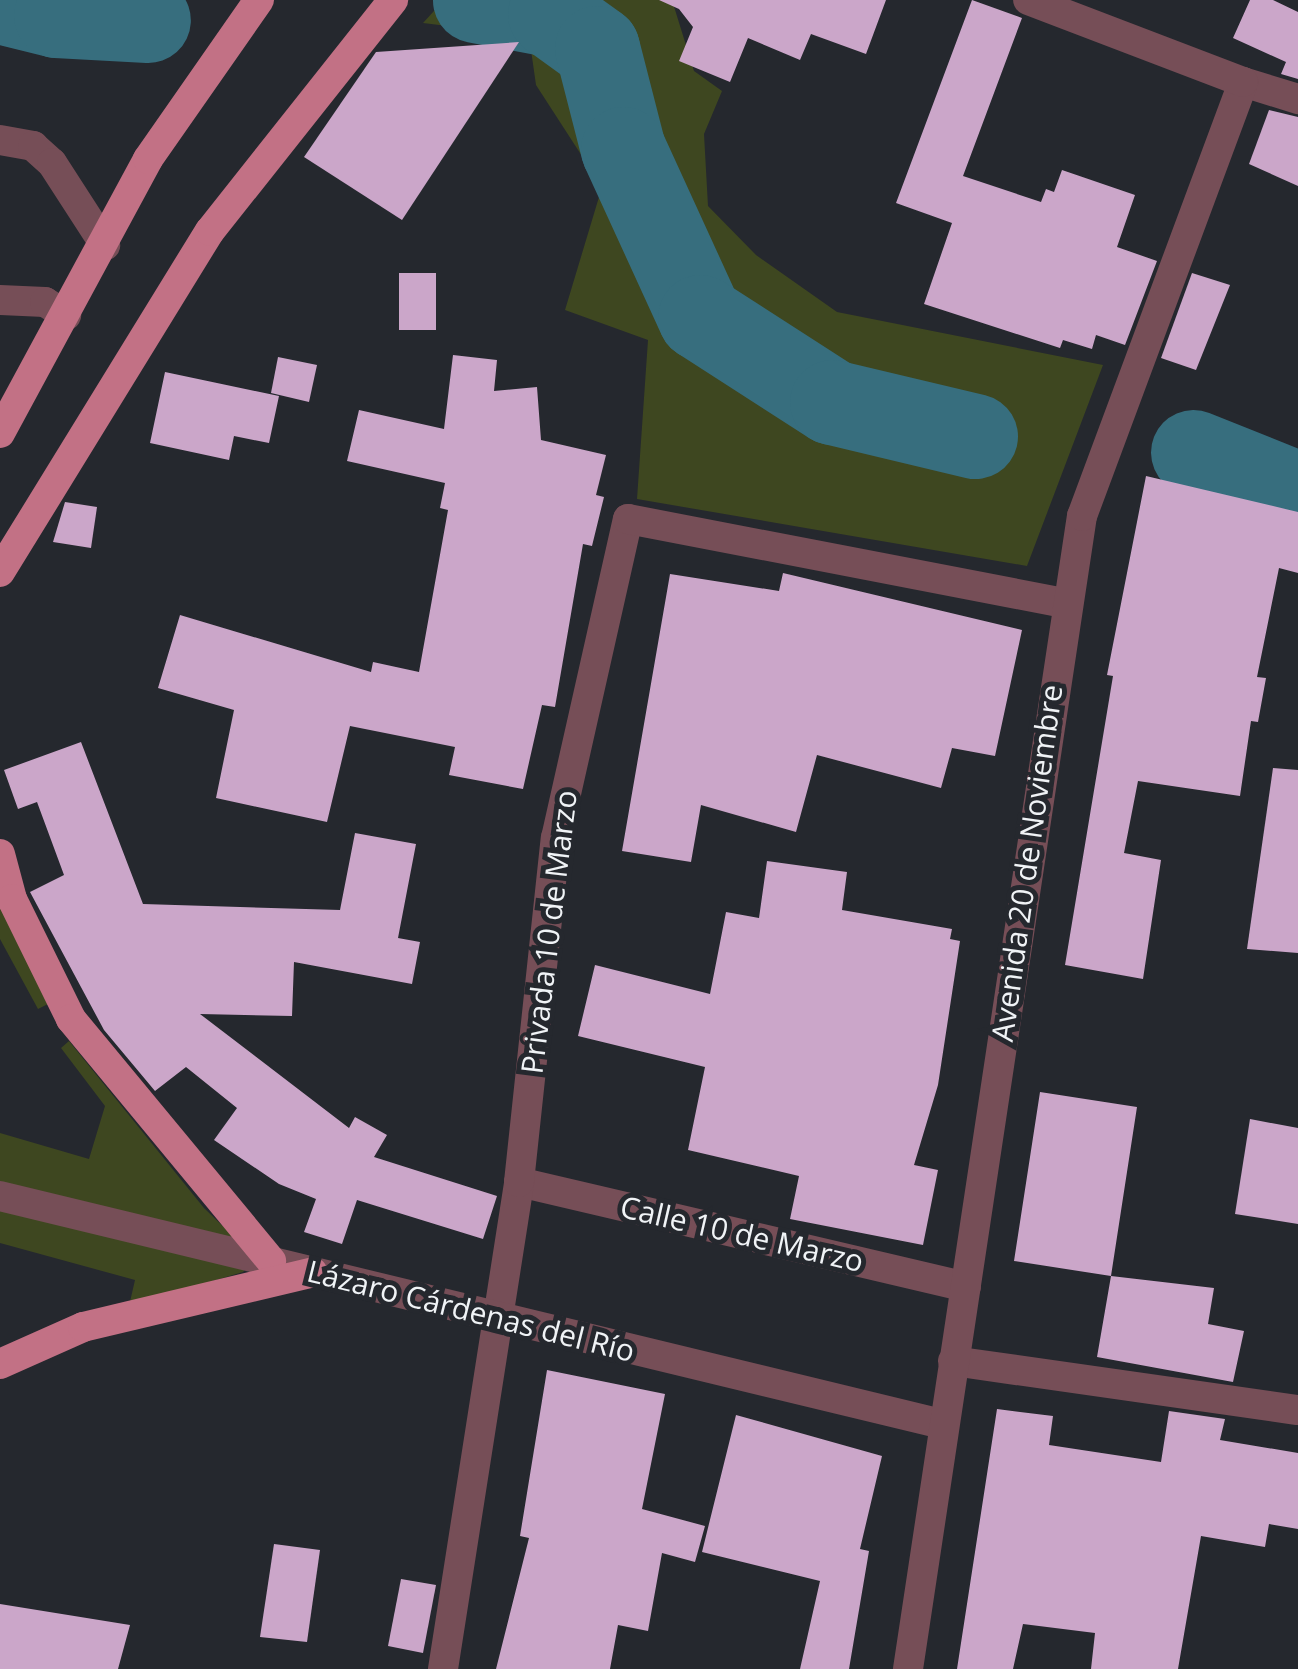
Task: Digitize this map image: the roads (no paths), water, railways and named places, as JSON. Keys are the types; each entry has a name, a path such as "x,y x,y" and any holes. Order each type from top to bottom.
{"main road":[{"path":"0,434 148,159 258,0"},
{"path":"0,572 210,231 393,0"},
{"path":"0,854 12,899 71,1019 271,1261"},
{"path":"0,1364 83,1328 313,1272"}],"street":[{"path":"1028,0 1298,99"},
{"name":"Avenida 20 de Noviembre","path":"908,1669 1064,603 1082,516 1243,82"},
{"path":"0,140 33,146 52,162 105,245"},
{"path":"0,300 45,302 66,315"},
{"name":"Privada 10 de Marzo","path":"442,1669 519,1182 556,838 628,519 1064,603"},
{"name":"Calle 10 de Marzo","path":"519,1182 966,1287"},
{"name":"Lázaro Cárdenas del Río","path":"0,1196 942,1424"},
{"path":"952,1360 1298,1410"}],"waterway":[{"path":"475,0 550,14 597,48 623,149 700,317 832,402 975,436"},
{"path":"0,1 56,15 148,20"},
{"path":"1193,452 1298,494"}]}
